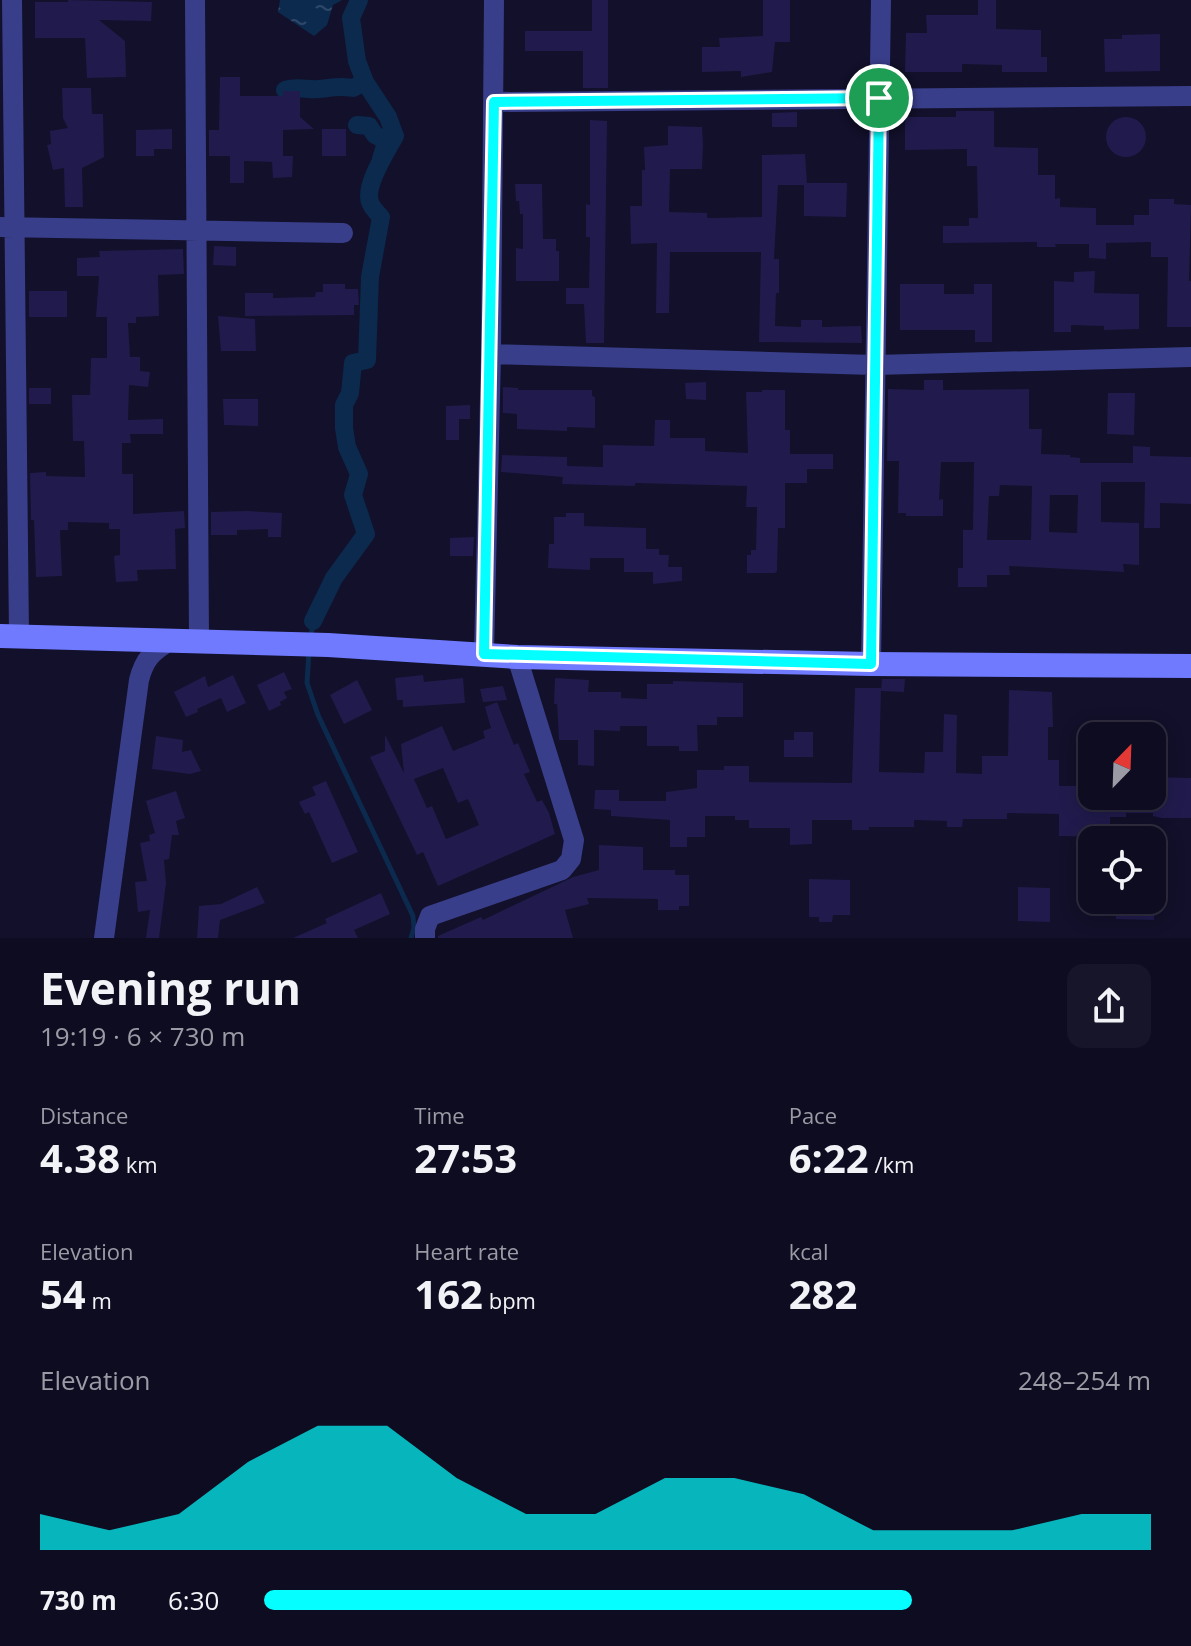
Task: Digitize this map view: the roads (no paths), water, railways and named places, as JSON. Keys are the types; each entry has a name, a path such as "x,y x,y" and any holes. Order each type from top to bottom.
{"street":[{"path":"12,0 7,227 9,636 328,645 517,657 1191,666"},
{"path":"195,0 199,641"},
{"path":"484,654 491,354 494,0"},
{"path":"871,664 881,0"},
{"path":"494,102 1191,96"},
{"path":"7,227 196,233 343,233"},
{"path":"491,354 874,365 1191,357"},
{"path":"107,639 125,650 136,665 139,680"},
{"path":"104,938 142,665 153,650 170,641"},
{"path":"425,938 430,916 562,870 571,859 574,840 517,657"}],"water":[{"path":"280,0 342,0 333,5 327,25 314,36 278,12"}],"waterway":[{"path":"313,621 334,578 366,534 353,495 359,474 347,447 344,405 350,393 353,363 367,360 370,277 381,217 370,202 370,187 395,136 357,61 351,18 359,0"},
{"path":"285,90 353,88 365,82"},
{"path":"357,125 369,126 375,135 383,139 385,146 381,159"},
{"path":"311,637 313,621"},
{"path":"309,651 307,683 318,715 413,916 411,938"}]}
